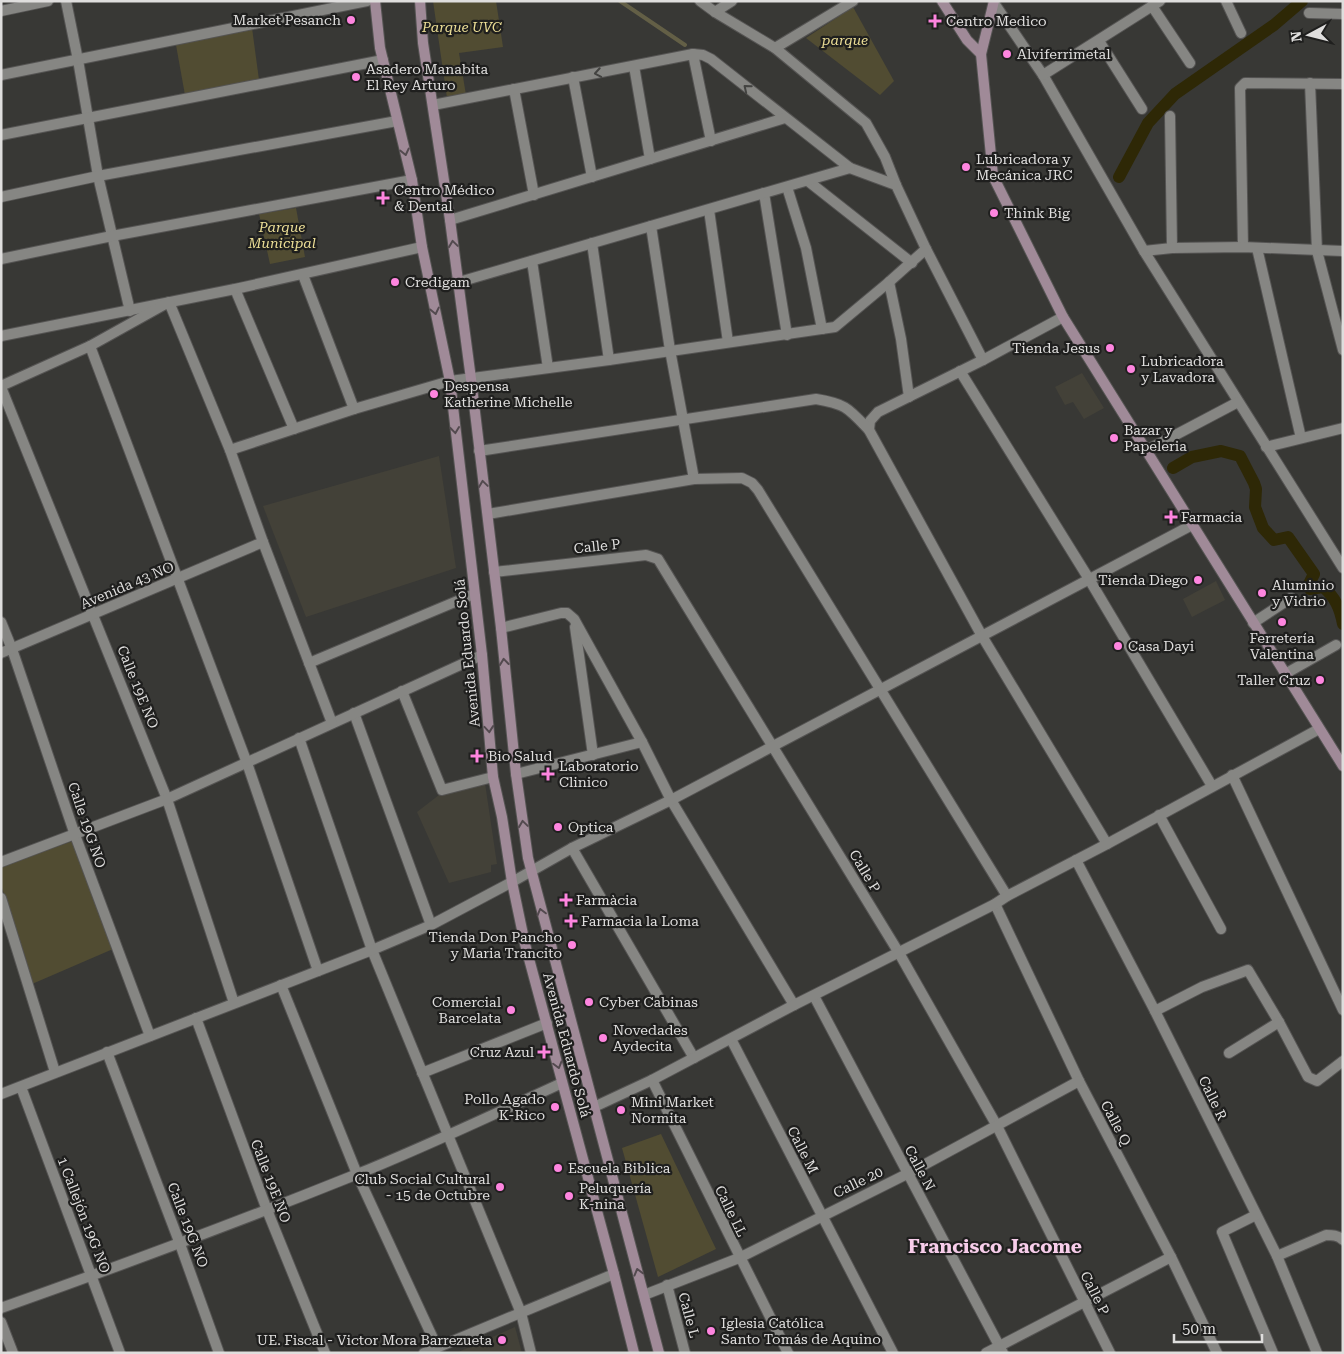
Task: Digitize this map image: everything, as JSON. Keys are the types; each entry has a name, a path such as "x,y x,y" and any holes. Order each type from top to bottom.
{"main road":[{"name":"Avenida Eduardo Solá","path":"375,1 383,60 412,180 422,247 450,381 482,655 493,777 502,817 512,882 525,944 634,1353"},
{"name":"Avenida Eduardo Solá","path":"420,1 423,43 450,220 471,380 488,514 516,774 531,872 660,1353"},
{"path":"942,1 967,40 981,54"},
{"path":"994,2 981,54 993,176 1063,317 1343,766"}],"street":[{"path":"1,11 48,1"},
{"path":"66,1 98,176 130,311"},
{"path":"1,75 367,1"},
{"path":"700,1 774,48 866,123 884,157 926,249 983,360"},
{"path":"715,12 732,1"},
{"path":"774,48 853,1"},
{"path":"1226,1 1241,34"},
{"path":"994,2 1043,75 1144,251 1266,447 1339,554 1343,568"},
{"path":"1043,75 1156,4 1190,63"},
{"path":"1310,13 1343,14"},
{"path":"1099,40 1142,109"},
{"path":"433,105 693,54 703,55 711,59 850,168 896,185"},
{"path":"693,54 711,141"},
{"path":"1,136 383,60"},
{"path":"634,66 650,159"},
{"path":"573,78 592,177"},
{"path":"1244,247 1240,88 1245,83 1343,84"},
{"path":"1310,83 1317,250 1343,350"},
{"path":"514,89 534,195"},
{"path":"1170,116 1172,248"},
{"path":"450,220 785,118"},
{"path":"1,197 98,176 397,121"},
{"path":"458,282 850,168"},
{"path":"1,259 112,236 412,180"},
{"path":"808,181 912,263"},
{"path":"787,187 806,248 822,329"},
{"path":"764,193 787,334"},
{"path":"709,210 728,342"},
{"path":"650,226 694,480"},
{"path":"592,243 609,360"},
{"path":"1,336 303,275 422,247"},
{"path":"1144,251 1172,248 1244,247 1343,251"},
{"path":"1256,248 1302,438"},
{"path":"230,450 354,409 450,381 471,380 835,326 912,263 926,249"},
{"path":"532,262 548,368"},
{"path":"303,275 354,409"},
{"path":"889,282 910,396"},
{"path":"235,289 294,429"},
{"path":"1,386 90,346 169,302"},
{"path":"169,302 230,450 262,542 332,723"},
{"path":"869,430 870,421 878,412 983,360 1063,317"},
{"path":"90,346 246,763 318,971"},
{"path":"960,371 1212,786"},
{"name":"Calle 19E NO","path":"1,386 167,799 234,1003"},
{"path":"479,451 816,399 835,402 849,408 869,430 982,636 1107,844"},
{"path":"1147,450 1238,402"},
{"path":"1266,447 1343,428"},
{"path":"488,514 694,480 742,478 752,484 758,490 1007,896"},
{"path":"1,1094 372,950 431,925 572,848 672,800 1192,525"},
{"name":"Avenida 43 NO","path":"1,653 262,542"},
{"name":"Calle P","path":"494,572 646,555 658,558 898,953 997,1126 1110,1353"},
{"path":"309,663 474,594"},
{"path":"1253,623 1291,598"},
{"path":"501,628 561,613 567,614 574,619 672,800 794,1005"},
{"path":"574,619 594,755"},
{"name":"Calle 19G NO","path":"1,622 12,649 75,835 150,1036"},
{"path":"1286,674 1336,645"},
{"path":"1,862 167,799 482,655"},
{"path":"402,691 442,790 493,777"},
{"path":"354,713 431,925"},
{"path":"594,1107 652,1080 794,1005 995,904 1319,729"},
{"path":"299,738 372,950 521,1313 531,1353"},
{"path":"516,774 642,742"},
{"path":"1232,775 1343,1010"},
{"path":"1159,816 1221,929"},
{"path":"572,848 694,1058"},
{"name":"Calle R","path":"1076,860 1155,1011 1277,1256 1317,1353"},
{"path":"1,898 55,1072"},
{"name":"Calle Q","path":"995,904 1079,1081 1171,1258 1217,1353"},
{"path":"1155,1011 1202,987 1248,970 1279,1022 1308,1077 1317,1081 1343,1061"},
{"path":"281,985 357,1174 437,1347"},
{"name":"Calle N","path":"814,996 1001,1349"},
{"name":"Calle 19E NO","path":"196,1018 267,1210 325,1353"},
{"path":"1230,1053 1279,1022"},
{"path":"422,1073 547,1023"},
{"name":"Calle M","path":"731,1039 893,1353"},
{"name":"Calle 19G NO","path":"107,1052 220,1353"},
{"name":"Calle LL","path":"652,1080 788,1353"},
{"name":"Calle 20","path":"644,1295 739,1258 821,1215 907,1174 1079,1081"},
{"path":"1,1308 180,1244 357,1174 447,1136 562,1082"},
{"name":"1 Callejón 19G NO","path":"21,1087 120,1353"},
{"path":"1256,1215 1222,1232 1273,1353"},
{"path":"1277,1256 1326,1235 1340,1237 1343,1240"},
{"path":"986,1353 1001,1349 1084,1302 1171,1258"},
{"path":"424,1353 614,1274"},
{"name":"Calle L","path":"667,1285 685,1353"},
{"path":"1,1322 13,1353"}],"shaded area":[{"path":"1082,373 1104,408 1084,419 1073,402 1065,405 1055,387"},
{"path":"439,456 456,568 306,617 263,506"},
{"path":"1216,581 1225,600 1192,617 1183,599"},
{"path":"485,783 497,864 491,865 491,872 449,883 417,812 439,795"},
{"name":"UE. Fiscal - Victor Mora Barrezueta","path":"515,1327 522,1353 456,1353"}],"green space":[{"name":"Parque UVC","path":"433,1 496,1 503,47 459,53 466,95 447,98"},
{"name":"parque","path":"853,7 894,81 880,95 806,38"},
{"path":"252,28 259,80 185,95 176,45"},
{"name":"Parque Municipal","path":"296,208 305,257 270,264 259,214"},
{"path":"73,841 113,949 32,984 25,956 1,885 1,866"},
{"path":"661,1134 716,1249 658,1277 622,1148"}],"waterway":[{"path":"620,1 685,45"},
{"path":"1119,177 1148,123 1175,94 1274,25 1302,1"},
{"path":"1173,468 1192,457 1221,451 1240,456 1256,489 1255,507 1263,528 1274,540 1288,537 1314,574 1309,584 1310,589 1323,587 1331,595 1336,603 1343,624"}],"place":[{"name":"Market Pesanch","path":"351,20"},
{"name":"Centro Medico","path":"935,21"},
{"name":"Alviferrimetal","path":"1007,54"},
{"name":"Asadero Manabita El Rey Arturo","path":"356,77"},
{"name":"Lubricadora y Mecánica JRC","path":"966,167"},
{"name":"Centro Médico & Dental","path":"383,198"},
{"name":"Think Big","path":"994,213"},
{"name":"Credigam","path":"395,282"},
{"name":"Tienda Jesus","path":"1110,348"},
{"name":"Lubricadora y Lavadora","path":"1131,369"},
{"name":"Despensa Katherine Michelle","path":"434,394"},
{"name":"Bazar y Papeleria","path":"1114,438"},
{"name":"Farmacia","path":"1171,517"},
{"name":"Tienda Diego","path":"1198,580"},
{"name":"Aluminio y Vidrio","path":"1262,593"},
{"name":"Ferretería Valentina","path":"1282,622"},
{"name":"Casa Dayi","path":"1118,646"},
{"name":"Taller Cruz","path":"1320,680"},
{"name":"Bio Salud","path":"477,756"},
{"name":"Laboratorio Clinico","path":"548,774"},
{"name":"Optica","path":"558,827"},
{"name":"Farmàcia","path":"566,900"},
{"name":"Farmacia la Loma","path":"571,921"},
{"name":"Tienda Don Pancho y Maria Trancito","path":"572,945"},
{"name":"Cyber Cabinas","path":"589,1002"},
{"name":"Comercial Barcelata","path":"511,1010"},
{"name":"Novedades Aydecita","path":"603,1038"},
{"name":"Cruz Azul","path":"544,1052"},
{"name":"Pollo Agado K-Rico","path":"555,1107"},
{"name":"Mini Market Normita","path":"621,1110"},
{"name":"Escuela Biblica","path":"558,1168"},
{"name":"Club Social Cultural - 15 de Octubre","path":"500,1187"},
{"name":"Peluquería K-nina","path":"569,1196"},
{"name":"Iglesia Católica Santo Tomás de Aquino","path":"711,1331"},
{"name":"UE. Fiscal - Victor Mora Barrezueta","path":"502,1340"}],"district":[{"name":"Francisco Jacome","path":"995,1246"}]}
